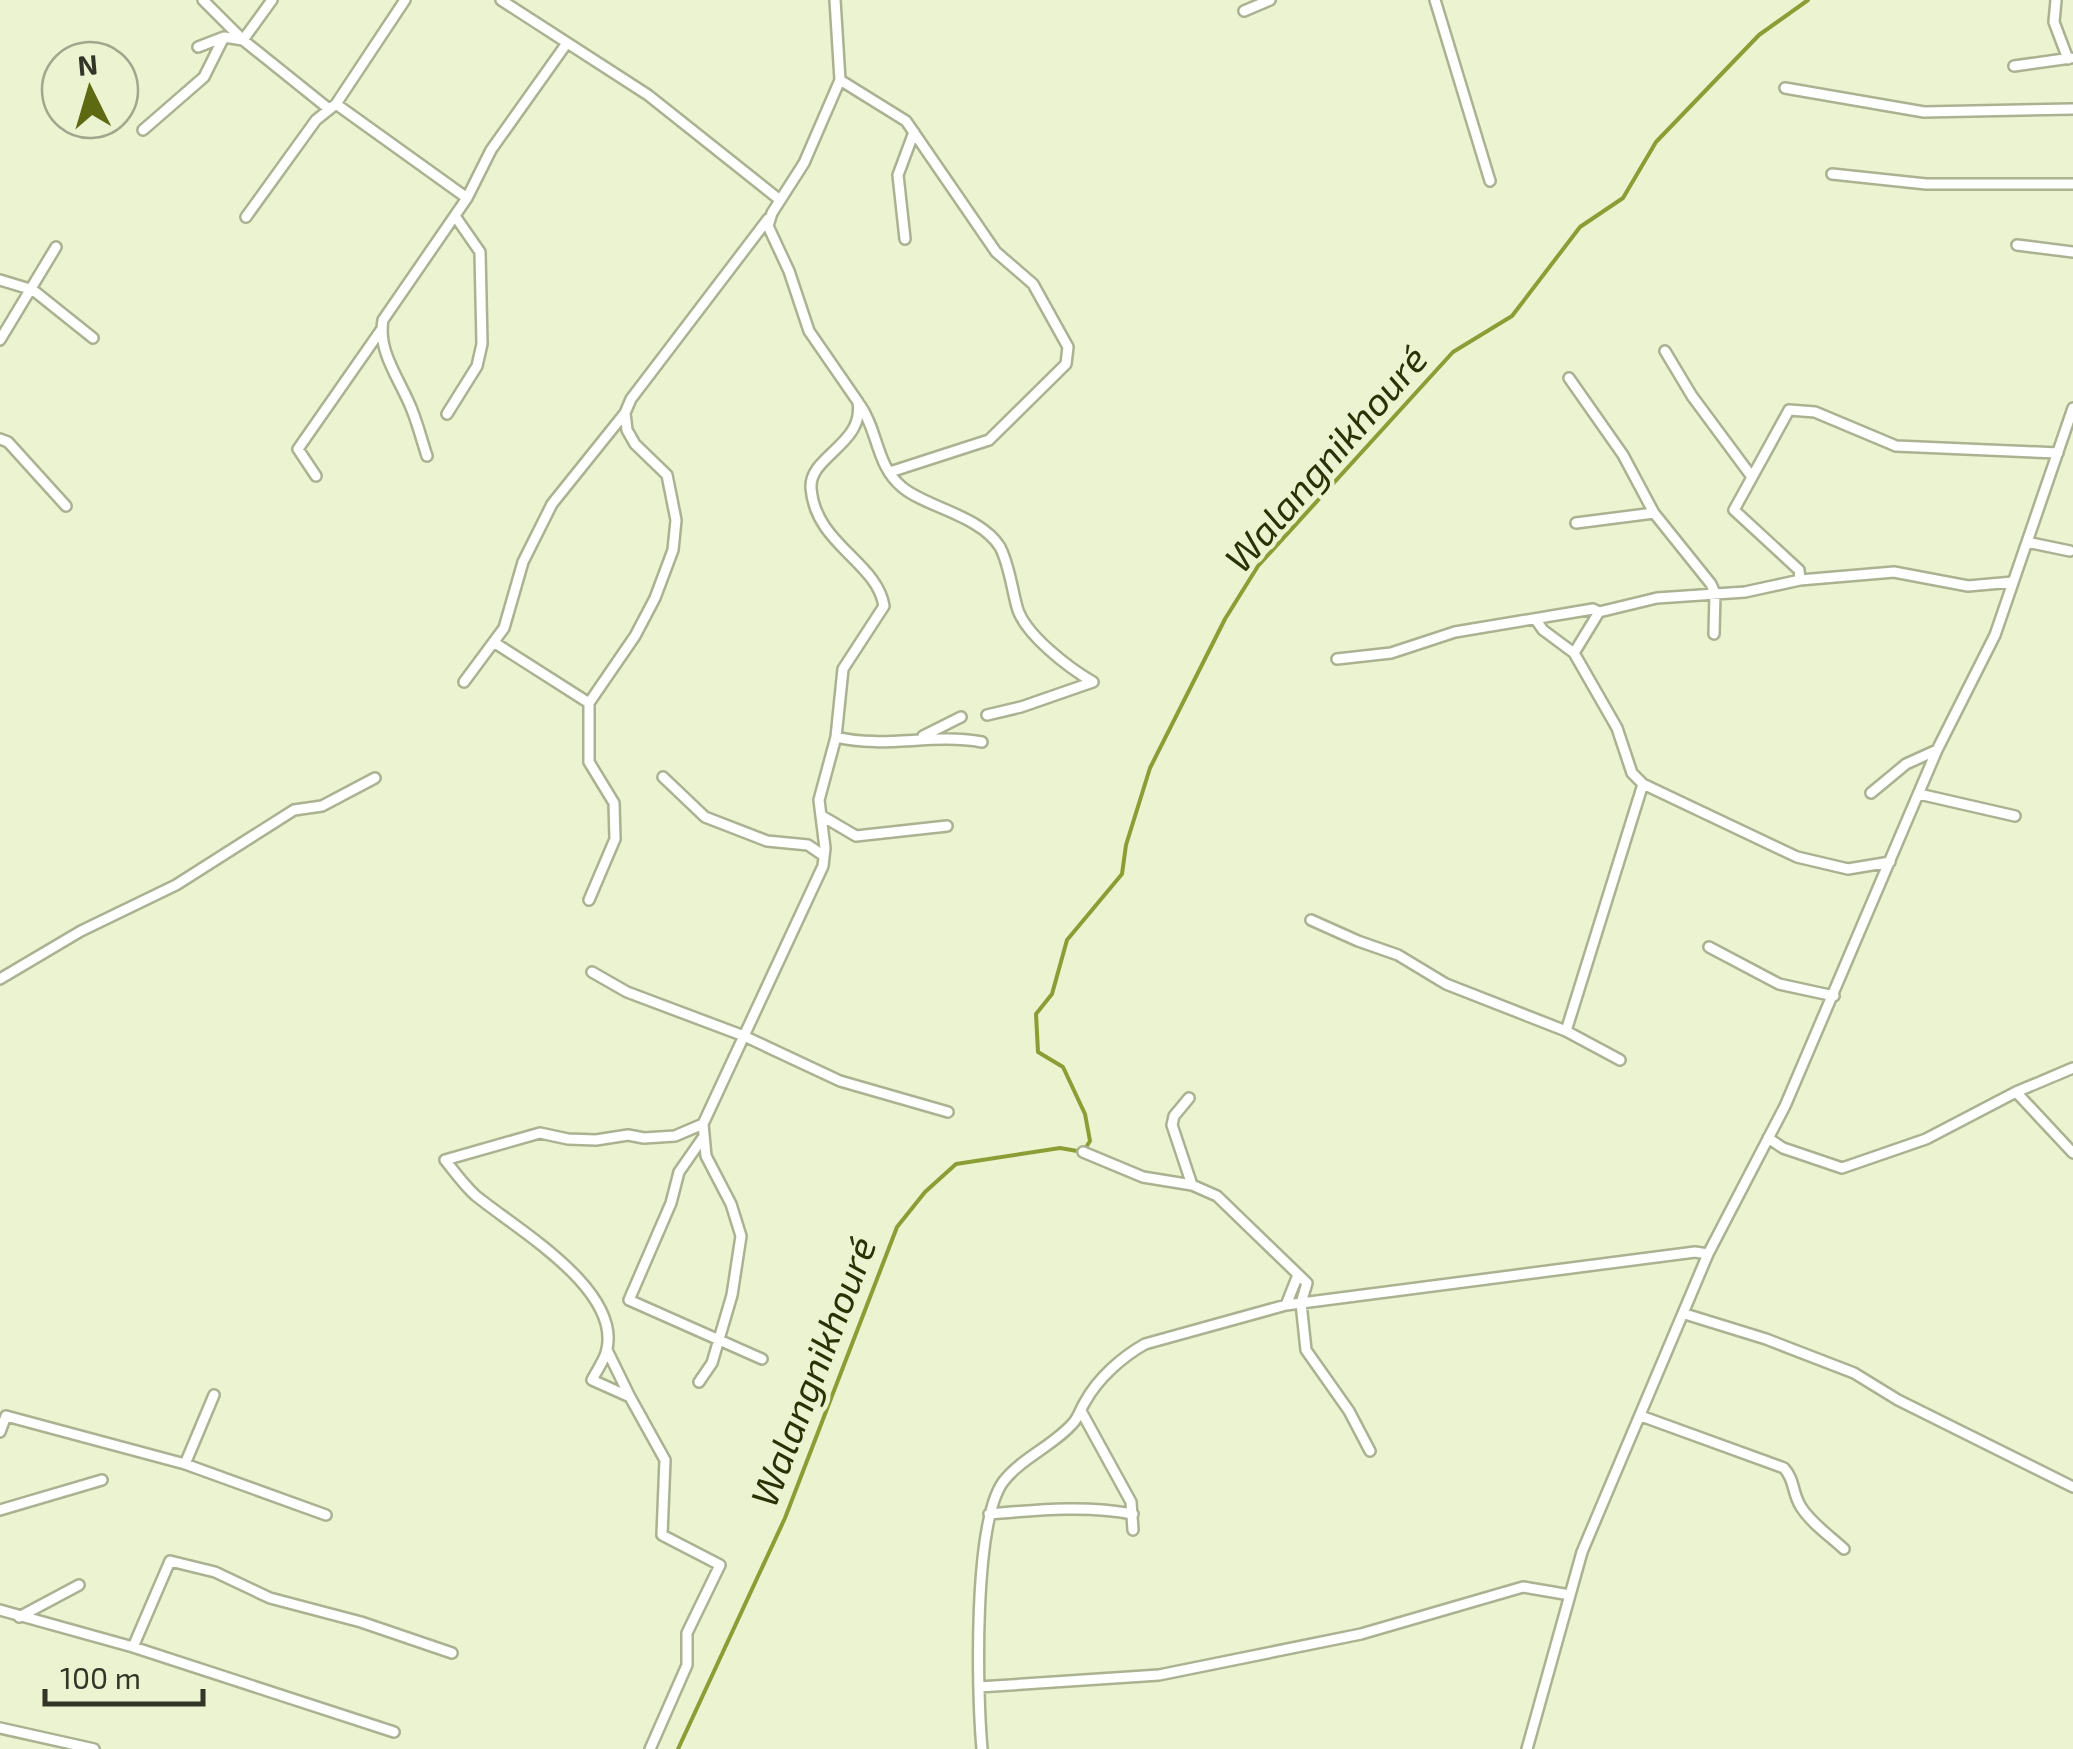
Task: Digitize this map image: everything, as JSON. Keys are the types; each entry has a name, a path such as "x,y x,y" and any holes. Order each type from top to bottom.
{"street":[{"path":"203,0 243,40 467,198"},
{"path":"243,40 272,0"},
{"path":"246,217 316,120 333,106 404,0"},
{"path":"501,0 648,95 780,200"},
{"path":"464,682 504,628 524,562 552,504 625,413 631,399 772,213 804,163 840,80 835,0"},
{"path":"1244,11 1270,0"},
{"path":"1435,0 1490,181"},
{"path":"2014,66 2071,58 2054,22 2056,0"},
{"path":"198,47 224,37 243,40"},
{"path":"143,130 204,76 224,37"},
{"path":"428,456 387,357 383,320 467,198 491,150 567,43"},
{"path":"840,80 906,121 996,252 1033,284 1068,347 1066,364 989,440 890,472"},
{"path":"1784,88 1924,112 2073,109"},
{"path":"905,239 898,175 914,132"},
{"path":"1832,174 1926,184 2073,184"},
{"path":"772,213 768,226 789,271 809,331 867,415 884,464 902,488 950,509 1000,548 1018,613 1062,664 1093,682 987,715"},
{"path":"447,414 478,366 482,344 480,252 455,216"},
{"path":"2017,246 2073,252"},
{"path":"0,340 56,247"},
{"path":"0,280 33,290 93,338"},
{"path":"316,476 298,449 382,330"},
{"path":"1665,352 1752,478"},
{"path":"1569,378 1623,455 1654,513 1711,584 1715,593 1714,634"},
{"path":"699,1382 712,1363 732,1295 741,1236 731,1204 706,1156 703,1124 824,866 819,800 836,737 843,669 884,606 882,592 838,546 817,515 810,483 818,466 850,435 860,414 858,402"},
{"path":"1526,1749 1582,1552 1708,1254 1768,1138 1834,996 1937,750 1995,635 2073,408"},
{"path":"1800,580 1799,570 1734,510 1790,410 1815,412 1896,446 2058,453"},
{"path":"588,900 615,840 614,803 588,762 589,703 642,624 674,550 672,486 668,475 634,444 625,413"},
{"path":"0,439 8,442 66,506"},
{"path":"1576,523 1654,513"},
{"path":"2027,542 2070,550"},
{"path":"1337,659 1392,652 1455,632 1593,609 1599,612 1656,598 1745,592 1800,580 1894,572 1968,586 2013,582"},
{"path":"1574,653 1599,612"},
{"path":"1536,620 1542,630 1574,653 1618,728 1632,772 1643,784 1797,857 1848,869 1890,862"},
{"path":"495,644 589,703"},
{"path":"916,740 961,717"},
{"path":"836,737 862,744 952,736 982,742"},
{"path":"1870,793 1906,764 1937,750"},
{"path":"663,777 705,817 768,841 808,845 824,856"},
{"path":"0,979 82,931 176,885 294,810 322,806 374,778"},
{"path":"1566,1031 1643,784"},
{"path":"1919,794 2016,816"},
{"path":"822,816 856,836 947,826"},
{"path":"1311,920 1358,942 1398,954 1446,984 1566,1031 1620,1060"},
{"path":"1709,947 1778,984 1834,996"},
{"path":"592,972 626,992 744,1036 840,1081 948,1112"},
{"path":"1768,1138 1783,1148 1842,1168 1926,1139 2016,1092 2073,1068"},
{"path":"2016,1092 2073,1153"},
{"path":"1188,1098 1172,1124 1192,1185"},
{"path":"650,1749 687,1665 687,1634 720,1565 662,1535 665,1460 607,1350 606,1328 595,1300 558,1257 472,1193 445,1160 540,1132 568,1139 628,1135 644,1138 675,1136 703,1124"},
{"path":"702,1139 679,1172 671,1203 629,1300 762,1359"},
{"path":"1083,1152 1143,1177 1192,1185 1217,1196 1306,1282 1301,1304 1306,1350 1348,1410 1370,1452"},
{"path":"982,1749 979,1687 984,1546 989,1514 1004,1481 1076,1421 1086,1398 1124,1355 1146,1344 1286,1305 1695,1252 1708,1254"},
{"path":"1286,1305 1298,1275"},
{"path":"1685,1314 1766,1339 1854,1373 1898,1400 2073,1486"},
{"path":"607,1350 592,1380 630,1397"},
{"path":"185,1464 214,1395"},
{"path":"1080,1411 1131,1502 1133,1530"},
{"path":"0,1432 3,1416 185,1464 326,1515"},
{"path":"1641,1416 1784,1468 1793,1478 1800,1507 1844,1549"},
{"path":"0,1510 102,1480"},
{"path":"989,1514 1046,1509 1133,1514"},
{"path":"134,1647 170,1561 216,1572 270,1598 361,1622 452,1653"},
{"path":"19,1617 79,1585"},
{"path":"979,1687 1159,1675 1361,1634 1522,1586 1570,1594"},
{"path":"0,1610 134,1647 394,1732"},
{"path":"0,1728 94,1749"}],"waterway":[{"name":"Walangnikhouré","path":"678,1749 785,1518 897,1227 925,1192 956,1164 1060,1148 1083,1152 1090,1141 1085,1114 1063,1067 1038,1052 1036,1014 1052,994 1067,940 1122,874 1126,845 1150,768 1225,619 1258,566 1453,352 1512,316 1580,227 1623,198 1656,142 1759,35 1808,0"}]}
